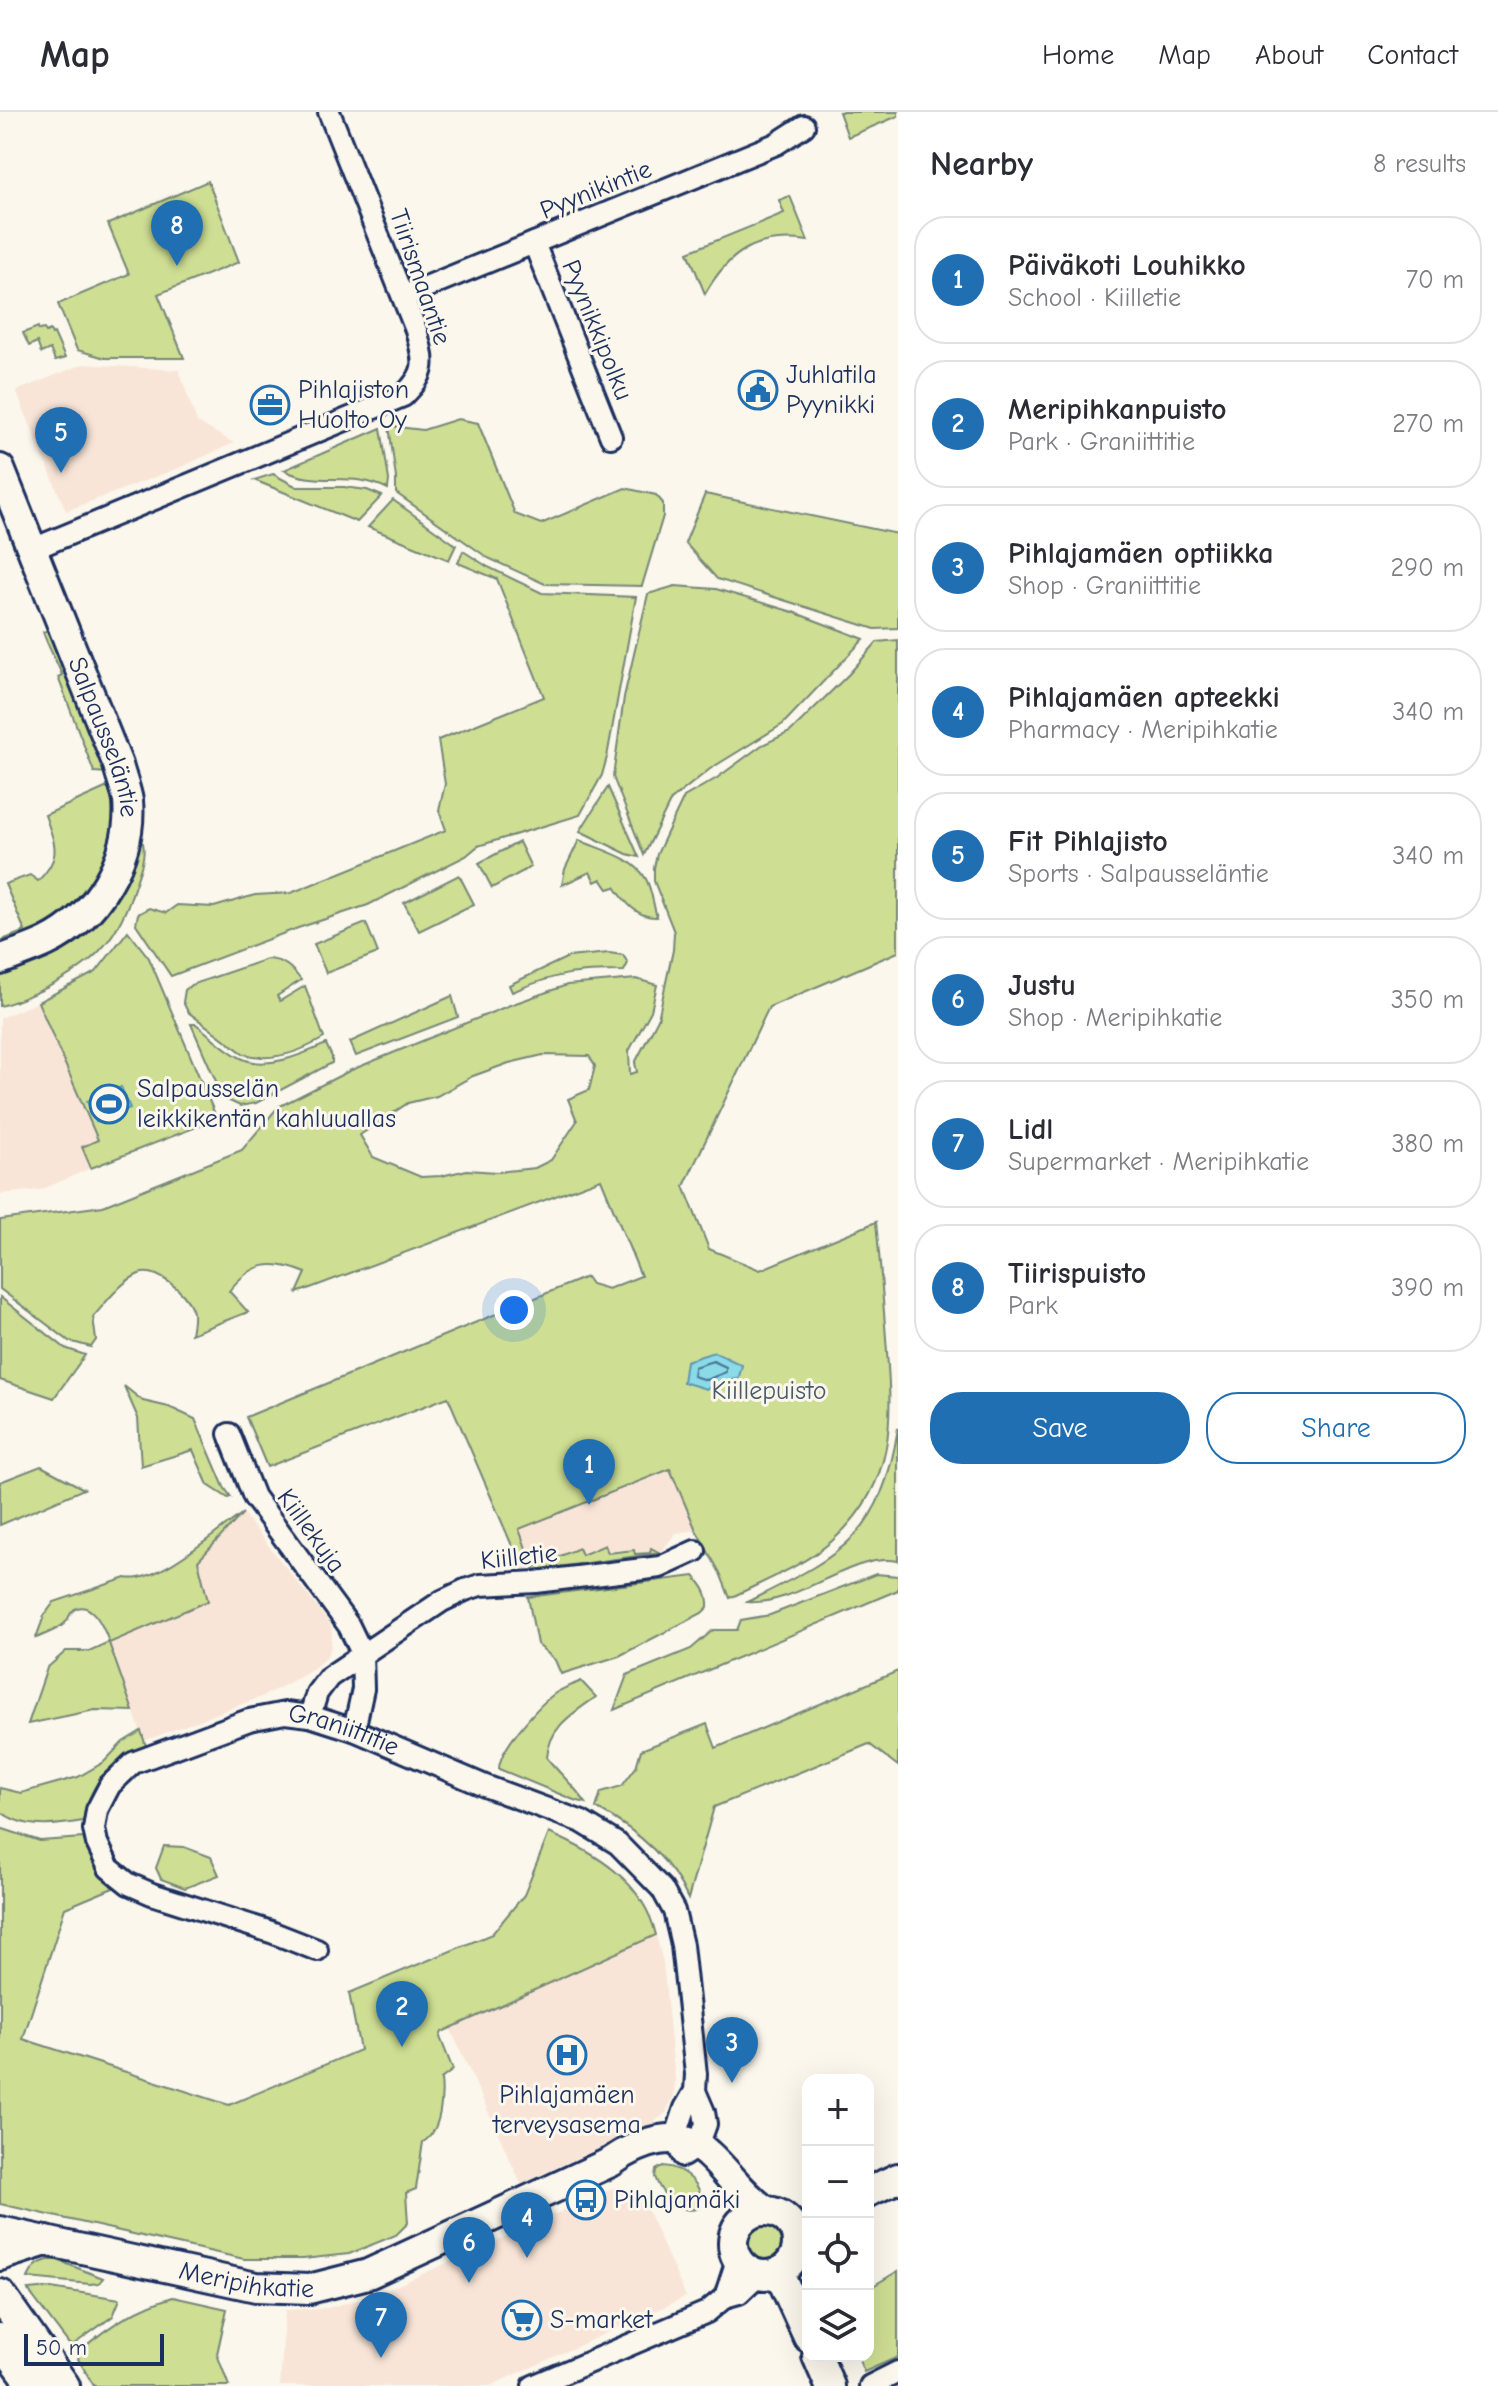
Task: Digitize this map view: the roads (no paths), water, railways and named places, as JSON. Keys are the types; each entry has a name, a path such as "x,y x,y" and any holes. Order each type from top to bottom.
{"main road":[{"name":"Salpausseläntie","path":"0,469 118,765 128,801 126,835 118,863 92,905 76,922 48,941 0,960"},
{"name":"Meripihkatie","path":"0,2231 256,2287 309,2289 368,2274 611,2162 645,2142 685,2147"},
{"path":"685,2147 708,2153 748,2199 785,2212 802,2240 792,2261 758,2269"},
{"path":"685,2147 734,2213 738,2225"},
{"path":"874,2189 898,2178"},
{"path":"785,2212 745,2218 738,2225 733,2247 758,2269 802,2329"},
{"path":"0,2256 51,2240"},
{"path":"0,2295 64,2386"},
{"path":"0,2339 35,2386"},
{"path":"820,2362 830,2386"}],"street":[{"name":"Tiirismaantie","path":"33,549 403,396 419,380 425,361 404,296 329,112"},
{"name":"Pyynikintie","path":"404,296 776,144 804,126"},
{"name":"Pyynikkipolku","path":"534,243 611,437"},
{"name":"Kiillekuja","path":"229,1434 254,1497 349,1626 362,1653"},
{"name":"Kiilletie","path":"310,1716 317,1693 329,1677 442,1601 473,1588 660,1567 695,1551"},
{"path":"354,1730 363,1689 362,1653"},
{"name":"Graniittitie","path":"317,1950 129,1884 109,1868 94,1829 97,1810 110,1785 133,1763 249,1720 285,1713 310,1716 354,1730 485,1786 582,1822 618,1844 662,1889 674,1911 682,1945 695,2091 706,2124 685,2147"},
{"path":"533,2386 707,2312 758,2269"},
{"path":"870,2386 898,2372"}],"water":[{"name":"Salpausselän leikkikentän kahluuallas","path":"121,1087 130,1108 96,1122 87,1101"},
{"path":"714,1352 742,1365 739,1377 706,1389 683,1382 686,1361"}],"place":[{"name":"Tiirispuisto","path":"177,266"},
{"name":"Juhlatila Pyynikki","path":"758,390"},
{"name":"Pihlajiston Huolto Oy","path":"270,405"},
{"name":"Fit Pihlajisto","path":"61,473"},
{"name":"Salpausselän leikkikentän kahluuallas","path":"109,1104"},
{"name":"Päiväkoti Louhikko","path":"589,1505"},
{"name":"Meripihkanpuisto","path":"402,2047"},
{"name":"Pihlajamäen terveysasema","path":"567,2055"},
{"name":"Pihlajamäen optiikka","path":"732,2083"},
{"name":"Pihlajamäki","path":"586,2200"},
{"name":"Pihlajamäen apteekki","path":"527,2258"},
{"name":"Justu","path":"469,2283"},
{"name":"S-market","path":"522,2320"},
{"name":"Lidl","path":"381,2358"}],"park label":[{"name":"Kiillepuisto","path":"769,1391"}]}
